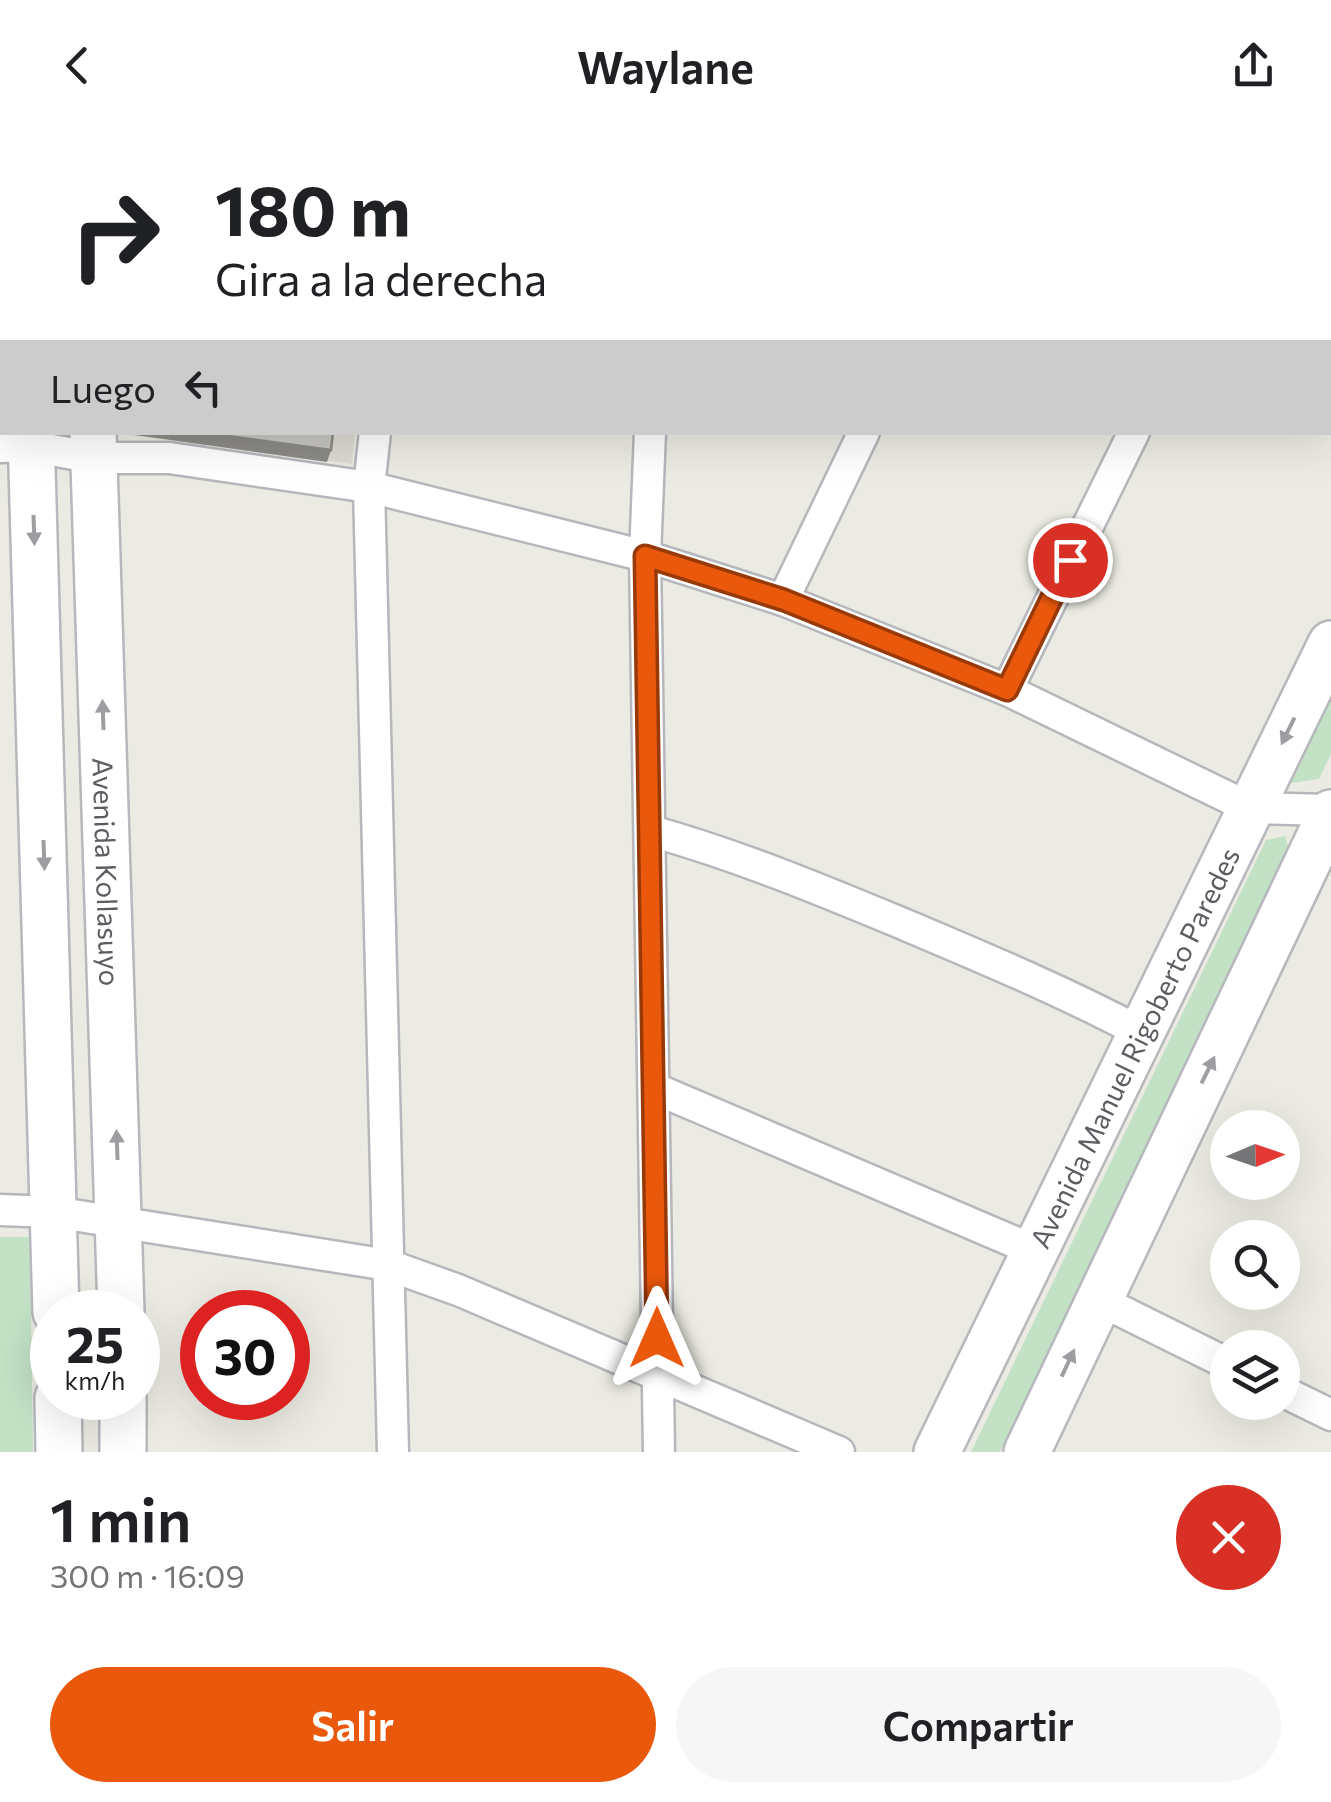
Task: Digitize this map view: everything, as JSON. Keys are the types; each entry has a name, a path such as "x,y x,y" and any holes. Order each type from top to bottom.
{"street":[{"path":"374,435 368,487 393,1452"},
{"path":"650,435 645,556 659,1452"},
{"path":"784,600 863,435"},
{"path":"1007,690 1133,435"},
{"path":"56,1290 21,442 93,445 368,487 645,556 784,600 1007,690 1250,808 1331,812 1027,1452"},
{"name":"Avenida Kollasuyo","path":"93,445 121,1290"},
{"name":"Avenida Manuel Rigoberto Paredes","path":"937,1452 1038,1252 1331,644"},
{"path":"651,831 708,847 839,898 1088,1004 1144,1034"},
{"path":"656,1089 1038,1252"},
{"path":"0,1210 54,1212 388,1265 839,1452"},
{"path":"1097,1299 1210,1355"},
{"path":"1300,1400 1331,1415"},
{"path":"59,1420 60,1452"},
{"path":"123,1420 124,1452"}],"shaded area":[{"path":"129,435 355,435 352,464"}],"green space":[{"path":"1331,699 1331,754 1319,779 1291,783"},
{"path":"1285,836 1291,856 1000,1452 971,1452 1266,840"},
{"path":"0,1237 30,1237 33,1452 0,1452"}],"building":[{"path":"222,435 333,435 331,450"}],"route":[{"path":"657,1338 645,556 784,600 1007,690 1070,560"}]}
